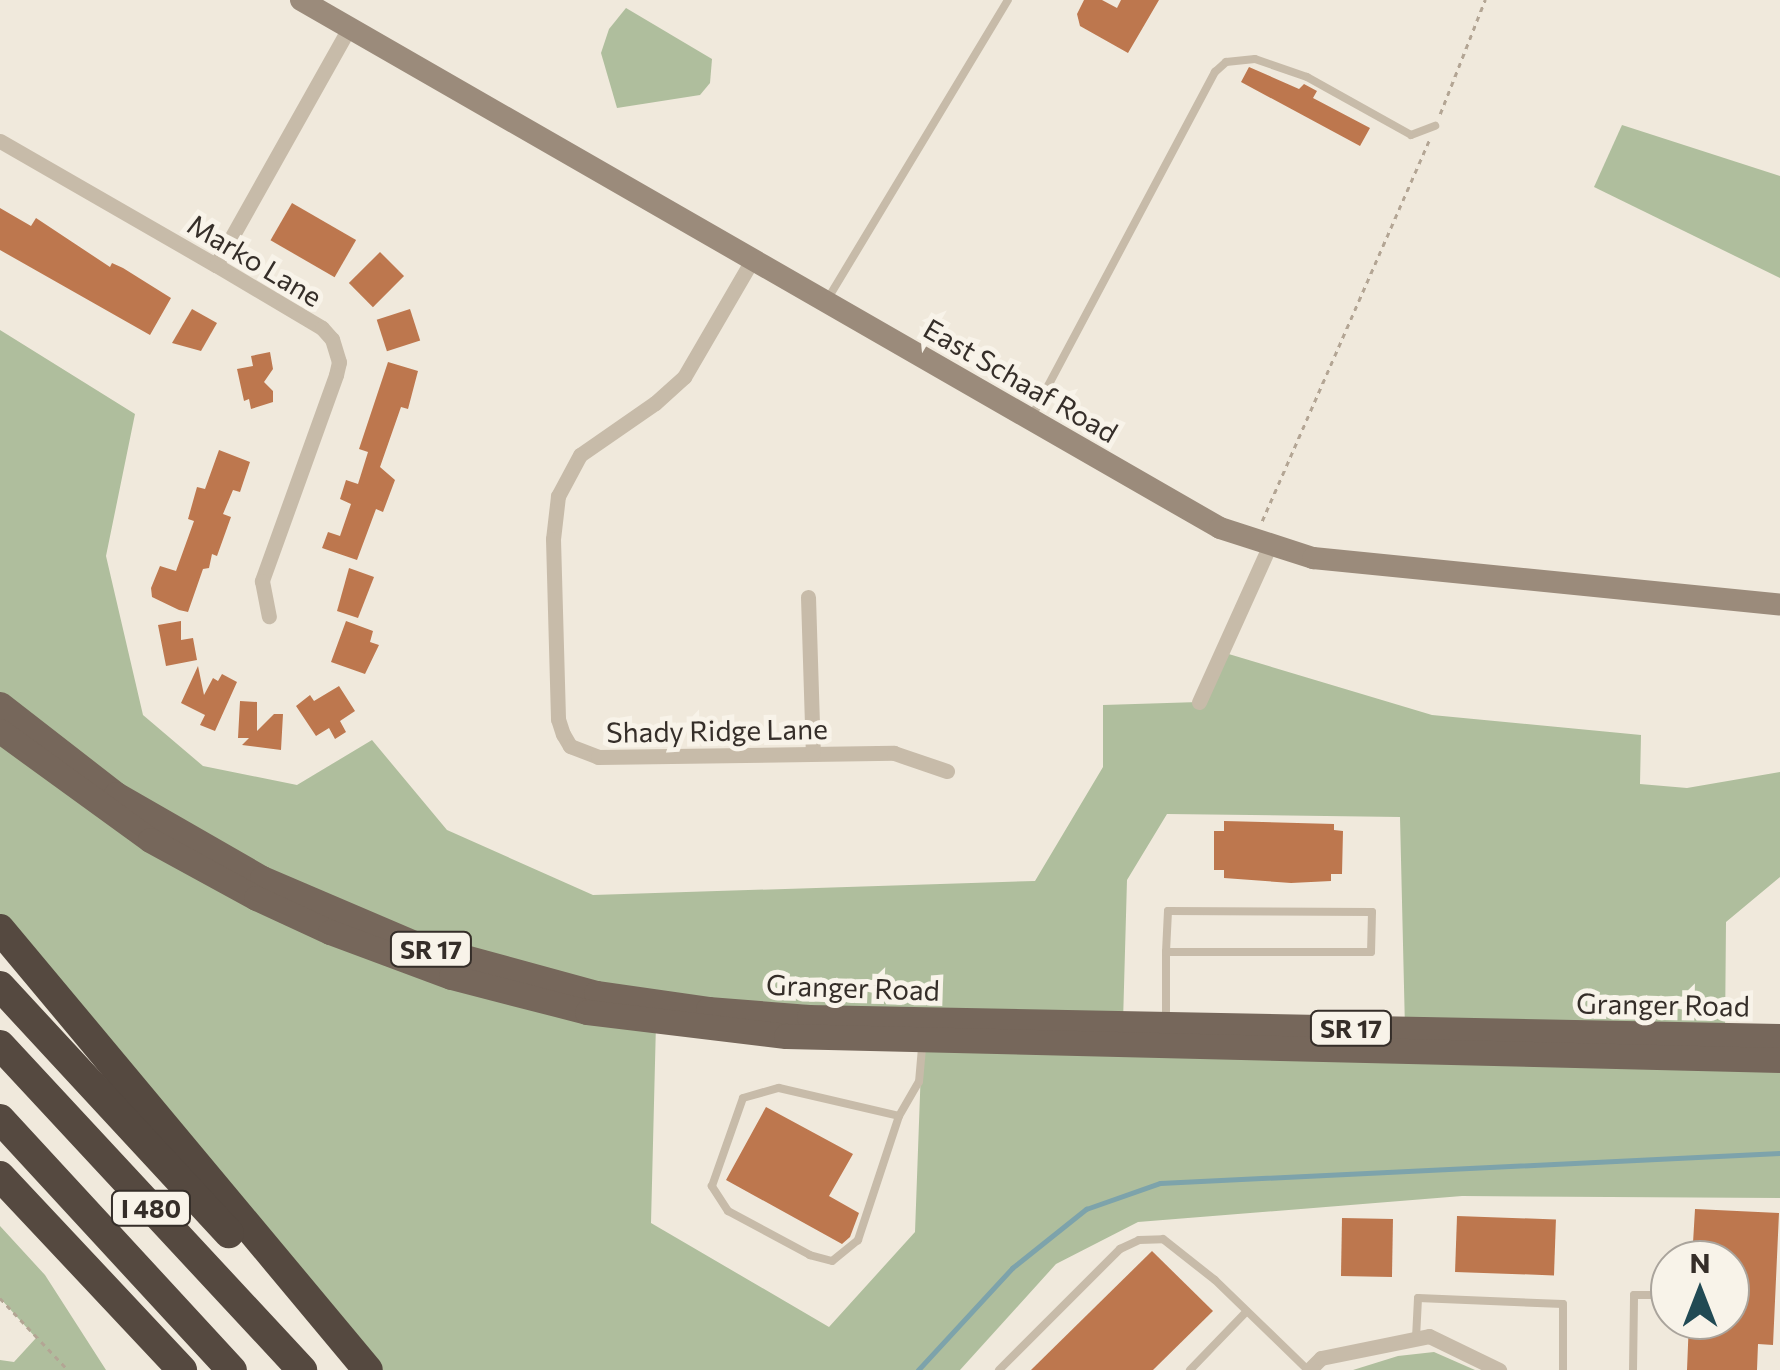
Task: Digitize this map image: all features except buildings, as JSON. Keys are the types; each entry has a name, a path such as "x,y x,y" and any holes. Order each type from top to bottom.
{"highway":[{"path":"0,929 368,1370"},
{"path":"0,986 358,1370"},
{"name":"I 480","path":"0,1045 302,1370"},
{"name":"I 480","path":"0,1118 232,1370"},
{"path":"0,1176 182,1370"}],"main road":[{"name":"Granger Road","path":"0,704 73,763 163,824 262,878 418,944 540,980 656,1003 922,1030 1780,1060"},
{"name":"Granger Road","path":"0,731 108,812 197,867 330,932 451,977 587,1012 656,1024 786,1036 1166,1024 1780,1036"}],"street":[{"name":"East Schaaf Road","path":"301,0 750,262 1220,528 1261,544 1348,563 1780,605"},
{"path":"216,265 349,28"},
{"name":"Marko Lane","path":"0,140 322,328 332,340 339,362 262,581 269,616"},
{"name":"Shady Ridge Lane","path":"750,262 684,377 656,403 598,439 568,471 558,496 553,539 558,719 570,746 598,757 908,755 947,771"},
{"path":"1199,702 1261,544"},
{"path":"808,596 813,754"},
{"path":"1308,1370 1321,1358 1429,1336 1499,1370"}],"lane":[{"path":"825,304 1008,0"},
{"path":"1030,420 1215,72 1226,62 1255,59 1307,76 1411,135 1436,126"},
{"path":"1166,952 1371,952 1372,912 1168,912 1166,952 1166,1024"},
{"path":"899,1116 779,1088 743,1098 712,1186 728,1210 810,1255 832,1261 858,1240 899,1116 919,1082 922,1030"},
{"path":"999,1370 1120,1249 1139,1240 1162,1238 1308,1370"},
{"path":"1633,1370 1634,1295 1650,1295"},
{"path":"1416,1339 1418,1298 1562,1304 1563,1370"},
{"path":"1190,1370 1246,1312"}],"path":[{"path":"1261,544 1485,0"},
{"path":"0,1298 68,1370"}],"green space":[{"path":"626,8 712,59 710,83 700,95 617,108 601,53 609,29"},
{"path":"1622,125 1780,176 1780,278 1594,187"},
{"path":"0,330 135,414 106,556 143,715 203,766 297,785 372,740 447,830 593,895 1035,881 1103,767 1103,705 1199,702 1222,652 1432,715 1641,735 1640,784 1687,788 1780,772 1780,877 1726,922 1725,1035 1405,1029 1400,817 1167,814 1127,880 1123,1023 596,993 262,878 0,704"},
{"path":"0,731 108,812 656,1023 651,1223 829,1327 915,1232 922,1040 1780,1060 1780,1198 1462,1196 1138,1222 1056,1264 960,1370 368,1370 0,929"},
{"path":"0,1226 45,1275 106,1370 0,1370 0,1360 14,1362 36,1338 0,1298"},
{"path":"1434,1352 1475,1370 1353,1370 1398,1356"}],"waterway":[{"path":"918,1370 1012,1268 1086,1209 1160,1183 1780,1153"}]}
